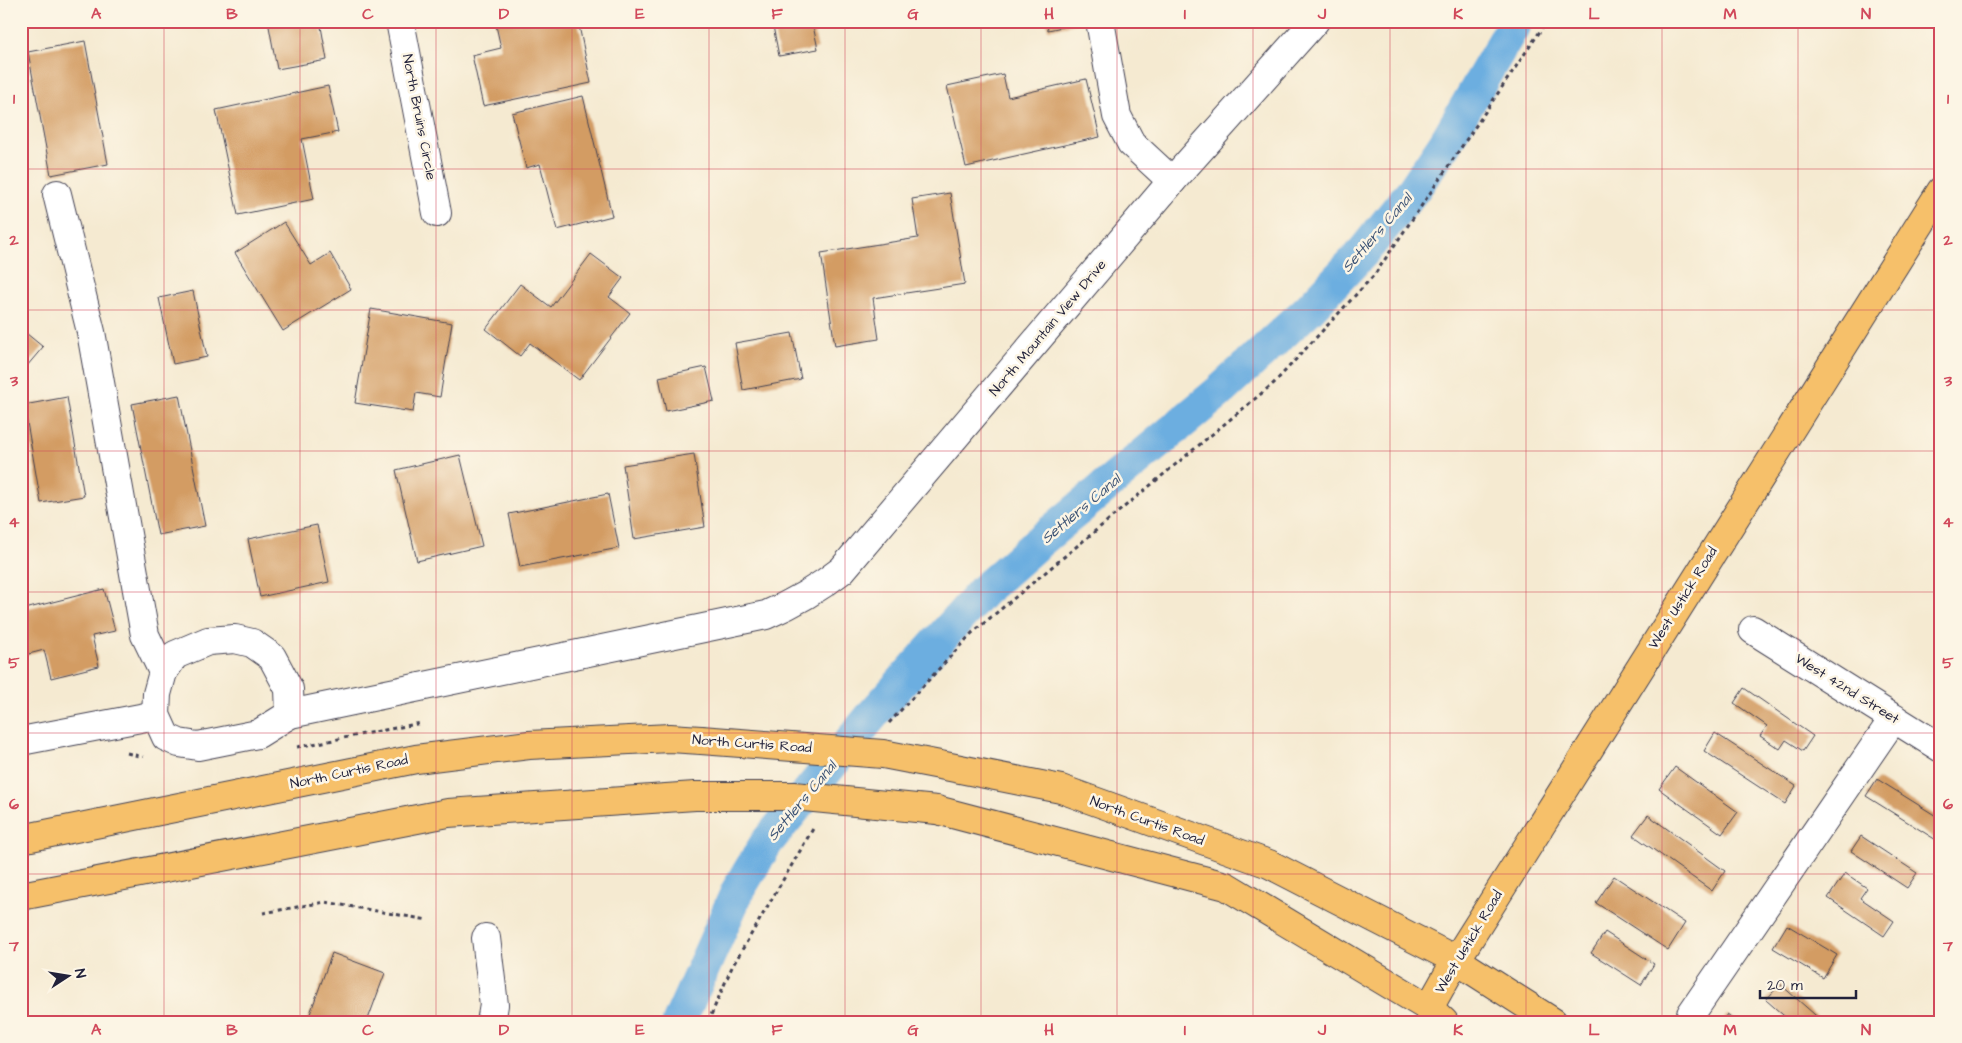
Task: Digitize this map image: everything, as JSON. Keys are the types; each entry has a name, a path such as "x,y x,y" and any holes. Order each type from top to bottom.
{"main road":[{"name":"West Ustick Road","path":"1437,1015 1456,960 1941,191"},
{"name":"North Curtis Road","path":"21,839 416,759 529,745 670,738 883,754 1061,790 1269,864 1456,960 1553,1022"},
{"path":"21,896 448,813 695,796 794,796 937,810 1226,886 1437,1015"}],"street":[{"name":"North Bruins Circle","path":"400,21 437,213"},
{"path":"1100,21 1117,116 1131,143 1172,181"},
{"name":"North Mountain View Drive","path":"290,714 766,615 792,604 814,591 842,570 1172,181 1316,21"},
{"path":"57,194 91,332 145,635 163,672"},
{"name":"West 42nd Street","path":"1753,630 1941,748"},
{"path":"235,638 252,643 272,657 289,688 290,714 258,734 198,746 179,744 166,737 156,715 157,694 163,672 175,654 208,641 235,638"},
{"path":"21,741 156,715"},
{"path":"1691,1014 1894,718"},
{"path":"486,938 494,1005 491,1022"}],"path":[{"path":"885,727 972,634 1274,383 1375,274 1547,21"},
{"path":"708,1022 732,967 817,823"},
{"path":"263,913 325,902 428,920"}],"building":[{"path":"268,21 320,21 327,60 277,69"},
{"path":"495,21 578,21 591,83 483,106 472,55 501,48"},
{"path":"772,21 812,21 818,49 779,56"},
{"path":"1046,21 1086,21 1086,22 1048,30"},
{"path":"85,41 108,164 51,175 28,52"},
{"path":"1003,74 1008,97 1086,79 1100,137 966,167 947,86"},
{"path":"328,86 338,132 302,139 314,199 238,215 216,110"},
{"path":"583,96 612,216 557,230 540,164 526,168 512,113"},
{"path":"950,193 965,284 873,298 879,339 835,346 821,253 918,238 912,199"},
{"path":"284,222 311,265 330,253 351,289 283,331 235,253"},
{"path":"591,254 623,278 609,297 630,313 579,380 530,343 520,356 486,329 520,284 551,307"},
{"path":"193,291 207,357 173,364 159,298"},
{"path":"371,309 452,323 440,397 416,393 413,412 355,403"},
{"path":"21,329 43,347 21,373"},
{"path":"792,333 801,379 743,390 735,343"},
{"path":"706,367 714,401 666,411 659,377"},
{"path":"179,395 205,526 158,535 132,404"},
{"path":"67,397 84,496 41,503 24,405"},
{"path":"694,454 705,527 634,539 623,465"},
{"path":"460,455 482,546 417,561 396,470"},
{"path":"608,494 619,548 520,567 509,514"},
{"path":"317,525 329,582 260,597 248,539"},
{"path":"104,589 115,631 92,636 99,666 51,678 44,650 21,656 21,610"},
{"path":"1744,688 1813,736 1803,751 1786,740 1780,749 1760,736 1767,726 1734,703"},
{"path":"1715,733 1796,786 1785,804 1704,751"},
{"path":"1675,767 1738,812 1722,834 1659,789"},
{"path":"1877,779 1941,819 1941,843 1866,796"},
{"path":"1648,815 1725,871 1712,891 1633,835"},
{"path":"1861,836 1917,873 1907,888 1851,851"},
{"path":"1845,873 1867,888 1860,898 1894,921 1884,936 1828,898"},
{"path":"1614,876 1685,923 1668,950 1596,903"},
{"path":"1787,925 1837,955 1823,978 1773,948"},
{"path":"1605,932 1654,964 1641,985 1591,953"},
{"path":"332,953 385,973 367,1022 307,1022"},
{"path":"1780,984 1823,1022 1791,1022 1766,1000"},
{"path":"1727,1014 1739,1022 1722,1022"}],"waterway":[{"name":"Settlers Canal","path":"679,1022 738,890 767,842 874,713 983,591 1220,391 1309,309 1364,251 1414,189 1445,143 1516,21"}]}
